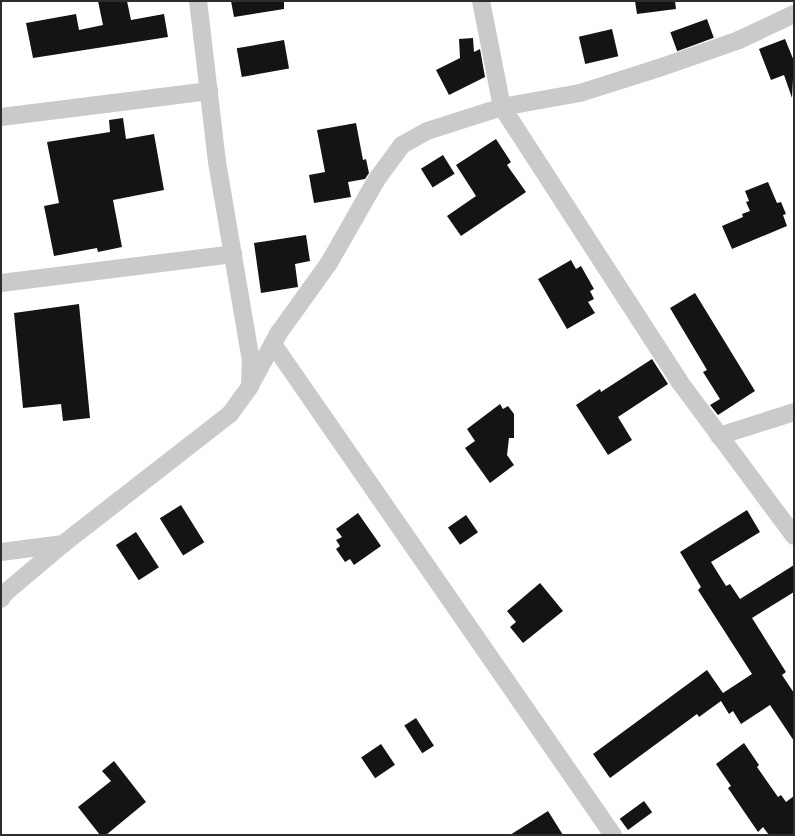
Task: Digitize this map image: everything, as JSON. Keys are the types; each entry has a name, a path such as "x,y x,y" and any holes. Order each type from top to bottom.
{"street":[{"path":"198,1 217,162 251,361 250,386"},
{"path":"481,1 502,107 679,381 794,536"},
{"path":"2,593 230,414 250,386 273,344 329,263 377,179 402,145 427,132 502,107 580,93 659,68 739,40 785,11"},
{"path":"1,117 209,91"},
{"path":"1,284 233,254"},
{"path":"273,344 613,835"},
{"path":"719,436 794,412"},
{"path":"1,552 63,544"}],"building":[{"path":"98,1 127,1 131,20 164,14 168,37 33,58 26,23 76,14 79,30 103,25"},
{"path":"231,1 284,1 284,9 234,17"},
{"path":"635,1 675,1 676,9 637,14"},
{"path":"707,19 714,38 677,51 670,32"},
{"path":"612,29 618,56 585,64 579,37"},
{"path":"473,38 474,52 480,49 485,77 449,95 436,70 460,58 459,39"},
{"path":"785,39 794,61 792,98 784,75 771,80 759,49"},
{"path":"284,40 289,69 242,77 237,48"},
{"path":"123,118 126,139 154,134 164,190 113,200 122,247 98,252 97,248 54,256 44,206 59,203 47,142 110,132 109,120"},
{"path":"356,123 363,160 366,159 369,173 365,179 348,182 351,197 314,203 309,175 325,172 317,130"},
{"path":"496,139 511,162 507,165 526,192 461,236 447,216 476,196 456,165"},
{"path":"443,155 455,174 433,187 421,169"},
{"path":"768,182 777,203 781,202 786,214 783,215 787,226 732,249 722,226 743,217 742,214 750,211 746,202 749,201 745,191"},
{"path":"306,235 310,261 295,264 298,287 261,293 254,243"},
{"path":"571,260 576,269 581,266 594,289 590,291 594,299 588,302 595,313 567,329 538,279"},
{"path":"695,293 755,391 718,415 710,405 720,399 703,372 707,370 670,308"},
{"path":"79,304 90,418 63,421 61,404 23,408 14,313"},
{"path":"652,359 668,384 618,417 632,440 608,455 576,405 600,389 601,392"},
{"path":"500,404 503,409 508,406 514,414 514,438 509,438 507,455 514,465 490,483 465,448 475,441 467,429"},
{"path":"181,505 204,542 183,556 160,518"},
{"path":"747,510 760,532 711,562 726,586 730,584 740,599 794,565 794,592 752,618 786,672 782,675 794,693 794,741 770,705 741,724 733,711 729,714 721,701 699,717 697,714 610,778 593,754 707,670 723,693 752,674 698,590 701,587 680,552"},
{"path":"358,513 381,546 354,565 350,559 345,562 336,549 340,546 336,540 342,537 336,529"},
{"path":"466,515 478,532 460,545 448,528"},
{"path":"136,532 159,567 139,580 116,545"},
{"path":"540,583 563,611 523,643 510,627 516,622 507,611"},
{"path":"416,718 434,746 422,753 404,726"},
{"path":"744,743 759,765 757,767 778,797 781,795 786,802 794,796 794,835 769,835 763,827 758,832 728,788 731,786 716,764"},
{"path":"381,744 395,765 375,778 361,757"},
{"path":"114,761 146,802 106,835 100,835 78,807 111,781 102,771"},
{"path":"644,801 652,812 628,830 620,819"},
{"path":"548,811 563,835 510,835"}]}
